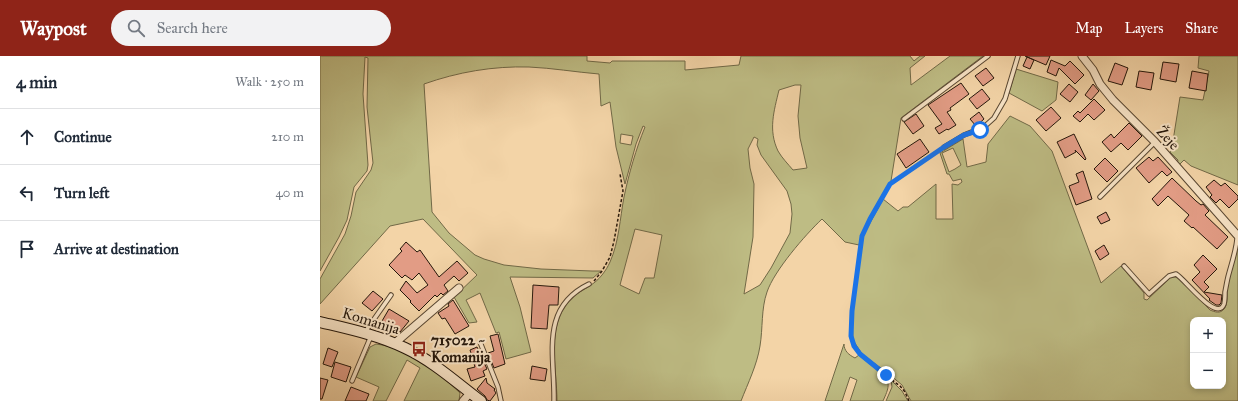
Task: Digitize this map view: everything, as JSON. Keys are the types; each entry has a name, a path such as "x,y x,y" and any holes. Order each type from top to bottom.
{"street":[{"name":"Žeje","path":"1082,56 1106,92 1155,142 1237,235"},
{"path":"395,344 459,288"},
{"name":"Komanija","path":"320,322 368,334 395,344 423,358 481,401"},
{"path":"463,401 470,393"}],"lane":[{"path":"904,119 988,56"},
{"path":"944,147 964,135 984,127 994,118 1005,99 1018,56"},
{"path":"1100,197 1155,142"},
{"path":"1124,266 1149,294 1169,276 1176,274 1210,306 1219,309 1224,303 1237,245 1237,235"},
{"path":"554,401 551,345 557,316 570,296 589,284"},
{"path":"352,381 368,334 391,295"},
{"path":"480,342 498,387 501,401"}],"path":[{"path":"909,401 905,392 900,386 868,362 854,346 851,336 851,318 860,246 865,228 890,184 944,147"},
{"path":"589,284 602,271 610,257 623,191 620,174"}],"shaded area":[{"path":"320,56 587,56 587,61 610,63 612,61 685,61 685,70 739,65 741,56 910,56 914,61 920,56 925,56 910,68 911,85 950,56 983,56 901,118 891,181 867,223 859,245 845,242 822,219 807,234 783,264 771,283 765,298 759,353 741,401 557,401 554,347 558,321 563,309 571,299 597,281 610,262 617,238 628,179 645,127 643,126 636,144 625,184 616,147 610,102 601,106 599,74 516,67 463,73 424,84 432,212 449,233 475,255 504,265 541,269 601,271 593,278 510,277 520,307 531,352 506,359 499,332 496,333 480,293 466,300 477,322 469,323 454,297 477,275 423,219 390,226 320,304 320,279 345,234 351,216 356,192 371,170 373,163 367,107 368,58 365,57 363,94 368,165 367,171 354,187 347,220 320,271","holes":["795,85 801,85 798,116 800,138 807,168 793,170 783,159 775,143 773,136 773,120 779,90","621,134 633,136 631,145 620,143","754,137 758,139 757,145 761,155 787,191 792,214 790,233 771,268 760,285 744,294 753,237 754,184 750,168 748,149","635,229 662,235 654,278 645,278 639,294 620,285"]},
{"path":"1199,56 1238,56 1238,185 1191,166 1184,160 1178,166 1178,160 1170,152 1180,97 1203,100 1209,71 1198,68"},
{"path":"1016,69 1058,82 1056,100 1042,111 1009,93"},
{"path":"1010,116 1030,126 1052,151 1101,283 1121,266 1144,293 1144,299 1147,300 1171,277 1178,277 1210,310 1216,312 1222,311 1226,305 1229,279 1238,245 1238,401 911,401 902,385 862,354 853,340 852,314 863,236 883,199 898,211 903,207 908,207 936,184 936,219 953,219 952,184 958,185 962,182 961,179 953,181 949,174 947,174 940,153 963,139 967,167 986,162 988,144","holes":["953,148 961,165 949,172 942,153"]},
{"path":"376,344 388,346 411,355 432,369 460,393 459,401 404,401 420,368 407,360 386,401 373,401 379,387 356,377 370,347"},
{"path":"844,344 846,351 849,354 855,358 859,355 881,372 887,380 888,388 883,401 850,401 857,380 850,377 842,401 825,401"},
{"path":"891,380 902,391 908,401 886,401 892,387"}],"building":[{"path":"1025,56 1050,56 1046,65"},
{"path":"1027,57 1034,60 1030,69 1023,66"},
{"path":"1051,60 1065,66 1070,61 1084,75 1075,84 1059,68 1056,76 1047,72"},
{"path":"1163,62 1179,64 1176,82 1160,79"},
{"path":"1115,63 1128,68 1122,85 1108,81"},
{"path":"986,68 994,78 983,86 975,76"},
{"path":"1139,71 1154,73 1151,90 1136,87"},
{"path":"1192,71 1208,74 1206,91 1189,88"},
{"path":"961,83 969,94 947,112 956,125 939,134 935,128 942,124 928,105"},
{"path":"1069,84 1078,92 1070,102 1060,94"},
{"path":"1093,84 1099,91 1091,100 1085,95"},
{"path":"982,89 990,99 977,109 969,99"},
{"path":"1094,99 1105,110 1094,120 1088,114 1080,122 1073,116 1078,111 1080,113"},
{"path":"1051,107 1061,118 1046,131 1036,120"},
{"path":"979,112 984,119 976,126 970,119"},
{"path":"916,114 924,126 913,134 904,122"},
{"path":"1129,123 1142,136 1128,150 1121,143 1111,152 1102,142 1111,134 1114,138"},
{"path":"1074,134 1086,159 1085,160 1075,150 1076,152 1065,158 1057,142"},
{"path":"920,139 929,152 906,168 897,154"},
{"path":"1149,157 1153,161 1158,157 1172,172 1167,176 1162,171 1149,183 1136,168"},
{"path":"1105,158 1118,171 1107,182 1094,169"},
{"path":"1083,171 1092,199 1076,205 1069,186 1079,182 1076,174"},
{"path":"1172,178 1196,201 1201,205 1203,204 1209,211 1205,215 1228,237 1217,249 1193,227 1192,228 1184,221 1189,215 1168,196 1158,206 1152,199"},
{"path":"1214,180 1221,186 1225,183 1238,196 1238,199 1229,208 1220,199 1216,203 1210,197 1212,195 1206,187"},
{"path":"1106,212 1110,220 1101,224 1097,217"},
{"path":"406,242 417,252 420,250 439,277 457,261 468,273 459,281 454,276 444,285 448,291 443,295 441,293 437,297 435,295 419,311 400,290 406,281 417,293 428,285 419,273 412,280 405,275 402,278 389,265 402,251 400,249"},
{"path":"1104,245 1109,254 1100,260 1095,251"},
{"path":"1203,255 1217,269 1204,282 1209,287 1204,292 1222,295 1221,303 1219,305 1216,305 1209,300 1210,299 1192,280 1200,272 1194,265"},
{"path":"533,285 559,287 558,305 549,305 547,329 531,328"},
{"path":"373,291 383,299 372,311 362,303"},
{"path":"453,300 469,326 455,334 445,318 442,319 438,313 449,306 448,304"},
{"path":"389,309 409,321 400,332 382,321"},
{"path":"498,334 505,364 494,368 488,353 494,351 490,336"},
{"path":"477,347 487,369 483,371 485,376 471,381 467,369 475,367 470,350"},
{"path":"328,348 338,352 332,367 323,364"},
{"path":"335,362 351,367 346,382 331,377"},
{"path":"532,366 547,369 545,381 530,379"},
{"path":"320,378 328,380 322,399 320,399"},
{"path":"486,378 487,383 495,389 494,390 496,393 490,401 487,400 485,396 477,389"},
{"path":"351,387 369,394 366,401 345,401"}],"place":[{"name":"715022 ~ Komanija","path":"419,349"}],"route":[{"path":"886,375 860,354 854,346 851,336 852,311 860,246 865,228 890,184 964,135 980,130"}]}
